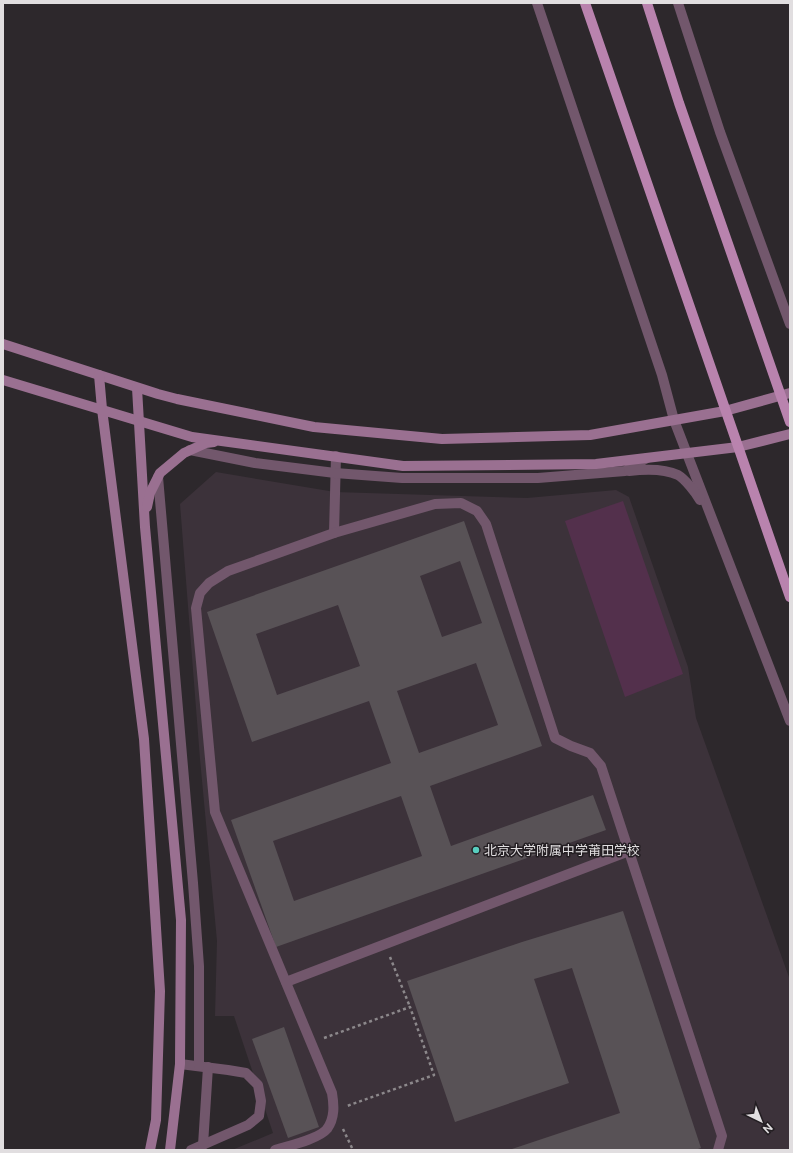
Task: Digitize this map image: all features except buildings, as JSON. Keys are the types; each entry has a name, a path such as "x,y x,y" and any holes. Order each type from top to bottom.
{"main road":[{"path":"585,3 790,597"},
{"path":"647,3 679,103 785,394 790,422"}],"street":[{"path":"537,3 662,375 674,420 790,721"},
{"path":"678,3 720,132 790,324"},
{"path":"3,344 137,388 171,397 314,427 442,439 590,435 726,410 785,394"},
{"path":"99,375 102,410 144,739 160,991 156,1120 150,1150"},
{"path":"3,380 192,437 403,466 596,464 738,447 790,434"},
{"path":"137,388 144,519 181,920 180,1064 170,1150"},
{"path":"144,519 150,493 160,473 165,468 184,453 206,443 226,442"},
{"path":"190,450 255,463 335,473 402,478 538,478 648,469 668,472 679,476 696,493 711,517"},
{"path":"334,533 336,456"},
{"path":"625,471 647,458"},
{"path":"158,477 199,966 204,1066 203,1145"},
{"path":"275,1150 314,1137 326,1129 332,1118 334,1106 332,1093 215,812 196,608 200,593 208,583 228,571 334,533 434,504 461,503 477,511 486,524 555,738 590,753 601,766 722,1136 718,1150"},
{"path":"286,982 629,851"},
{"path":"180,1064 204,1066 246,1073 258,1086 261,1101 259,1116 248,1125 191,1150"}],"path":[{"path":"333,1111 434,1075 410,1007 385,944"},
{"path":"311,1042 410,1007"},
{"path":"330,1123 344,1129 353,1150"}],"shaded area":[{"name":"北京大学附属中学莆田学校","path":"216,472 335,492 527,498 616,490 629,497 688,667 696,718 790,980 790,1150 232,1150 273,1133 234,1016 215,1016 217,941 200,759 180,504"},
{"path":"623,501 683,674 625,697 565,521"}],"place":[{"name":"北京大学附属中学莆田学校","path":"476,850"}]}
